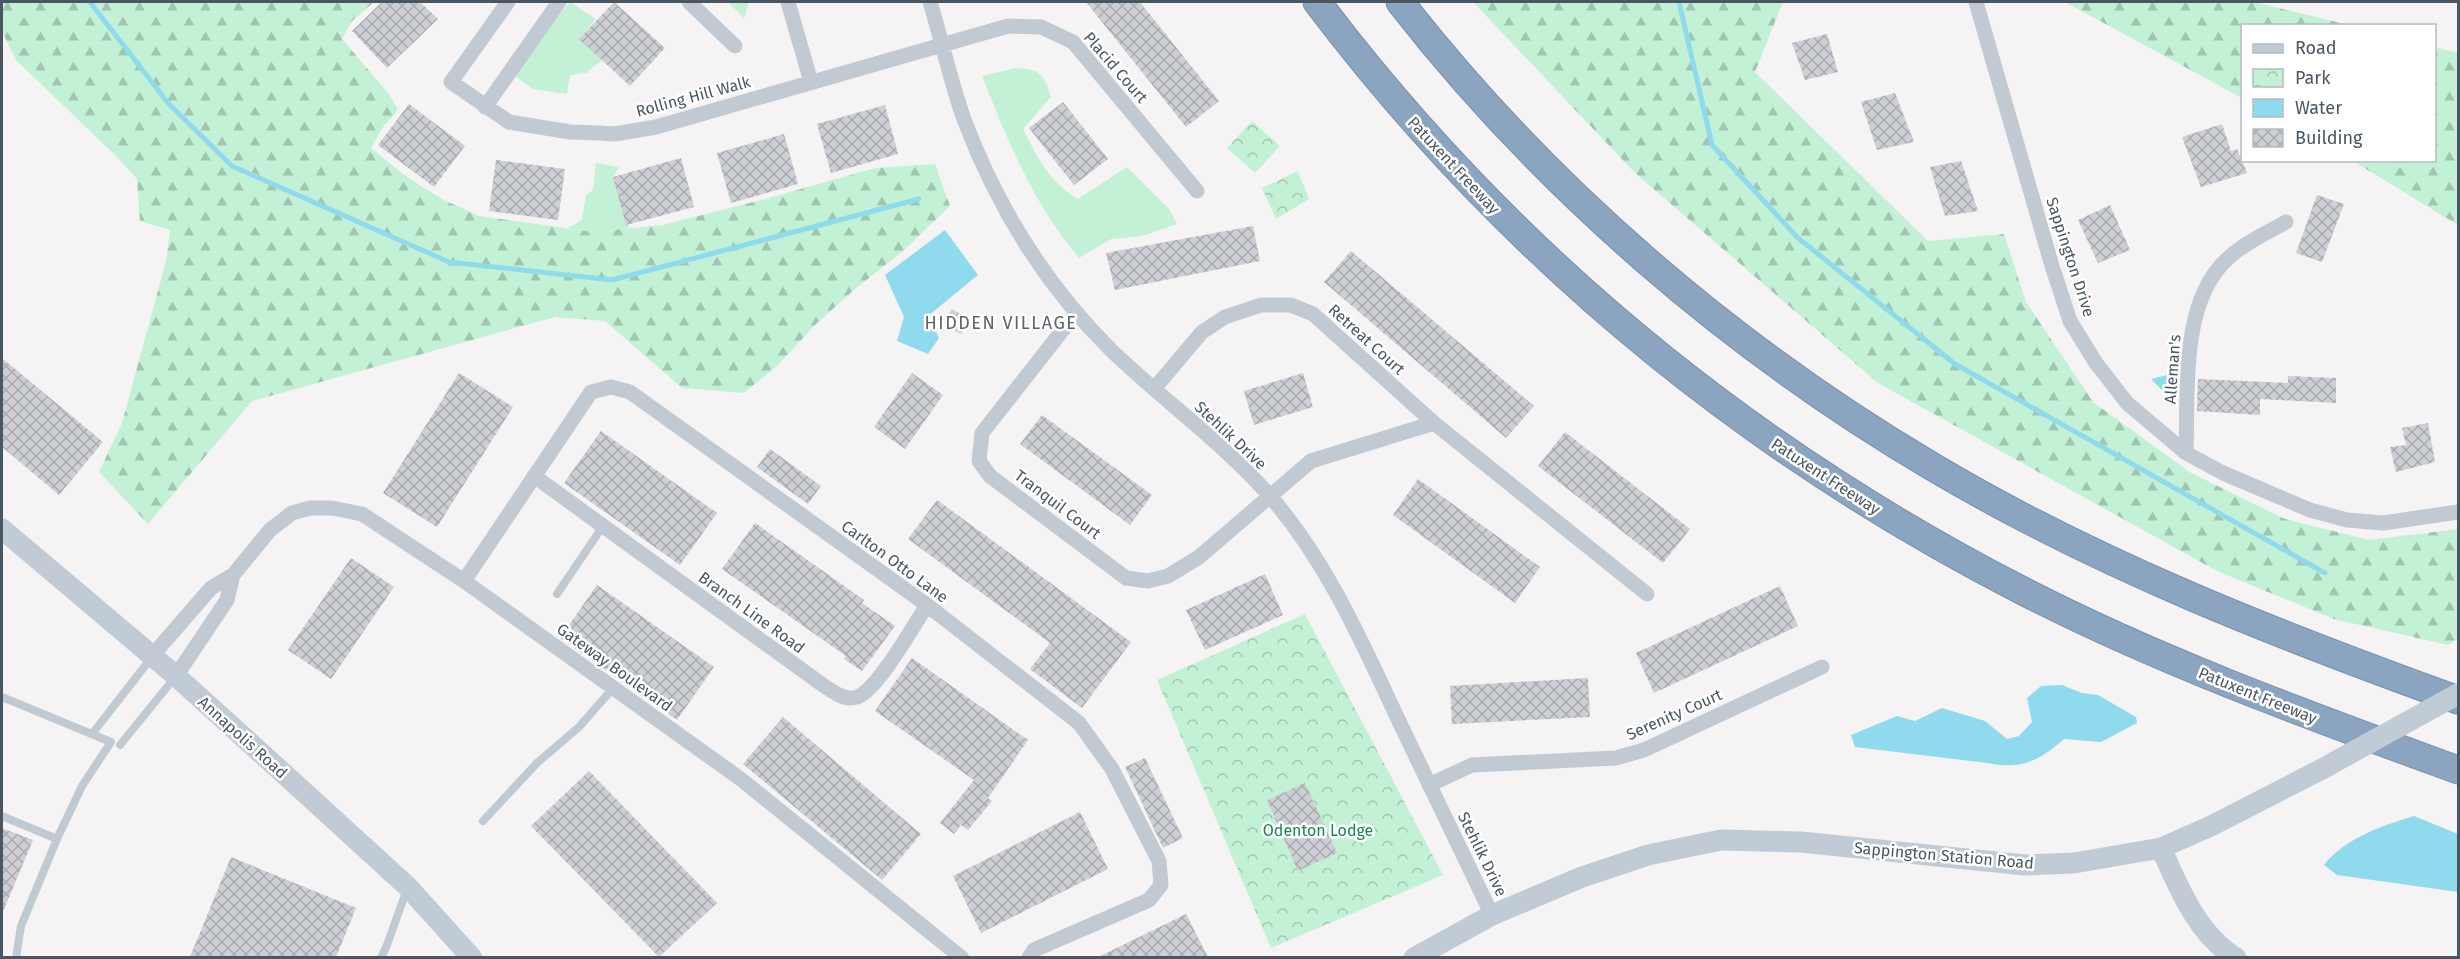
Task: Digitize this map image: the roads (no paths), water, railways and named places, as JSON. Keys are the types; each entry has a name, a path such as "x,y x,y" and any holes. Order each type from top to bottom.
{"highway":[{"name":"Patuxent Freeway","path":"1317,2 1417,126 1484,198 1565,278 1646,347 1745,423 1825,478 1909,529 2023,591 2110,633 2214,678 2458,770"},
{"path":"1400,2 1464,80 1608,226 1688,296 1777,365 1857,420 1944,473 2052,531 2139,573 2301,642 2458,700"}],"main road":[{"name":"Annapolis Road","path":"2,530 176,676 408,887 472,957"},
{"name":"Sappington Station Road","path":"1414,957 1492,915 1582,877 1648,855 1721,840 1800,842 2025,865 2074,863 2161,848 2211,826 2322,769 2458,694"},
{"path":"2161,848 2199,923 2221,949 2236,957"}],"street":[{"name":"Rolling Hill Walk","path":"508,2 451,82 509,122 570,132 614,134 656,127 942,43"},
{"path":"485,107 559,2"},
{"path":"689,2 735,46"},
{"path":"788,2 811,82"},
{"name":"Stehlik Drive","path":"930,2 964,120 987,175 1017,232 1076,313 1112,351 1211,439 1269,496 1324,571 1358,635 1492,915"},
{"name":"Sappington Drive","path":"1976,2 2070,321 2096,363 2127,403 2186,453 2223,473 2310,510 2347,520 2383,523 2458,512"},
{"name":"Placid Court","path":"942,43 1008,26 1041,27 1073,42 1197,191"},
{"name":"Alleman's","path":"2186,453 2190,340 2207,287 2217,269 2235,252 2286,222"},
{"name":"Retreat Court","path":"1154,389 1202,332 1225,316 1261,305 1291,305 1313,314 1434,423 1647,594"},
{"name":"Tranquil Court","path":"1076,313 982,433 979,461 990,476 1126,578 1148,581 1168,576 1199,557 1269,496"},
{"name":"Carlton Otto Lane","path":"464,581 591,392 610,387 630,392 927,605 1079,723 1112,769 1159,861 1161,885 1149,900 1034,950 1029,957"},
{"path":"1269,496 1311,461 1434,423"},
{"name":"Branch Line Road","path":"534,476 826,688 844,698 858,697 875,684 927,605"},
{"name":"Gateway Boulevard","path":"153,656 211,588 233,575 270,530 292,513 309,508 332,507 362,514 464,581 742,780 962,957"},
{"name":"Gateway Boulevard","path":"176,676 227,600 233,575"},
{"name":"Serenity Court","path":"1429,785 1472,765 1616,758 1635,752 1822,667"}],"lane":[{"path":"556,594 603,526"},
{"path":"92,734 153,656"},
{"path":"120,745 176,676"},
{"path":"483,821 537,763 579,727 614,687"},
{"path":"2,697 111,742 82,786 57,839 21,926 16,957"},
{"path":"2,816 57,839"},
{"path":"381,957 408,887"}],"water":[{"path":"945,230 978,275 928,316 939,338 928,354 897,341 904,317 885,275"},
{"path":"2175,373 2175,403 2151,379"},
{"path":"2062,685 2082,693 2098,695 2136,717 2137,723 2101,742 2064,739 2038,758 2010,765 1855,747 1851,735 1897,716 1915,721 1942,708 1985,721 2007,739 2019,736 2032,722 2027,698 2041,686"},
{"path":"2414,816 2458,834 2458,892 2337,875 2324,865 2342,847 2353,840"}],"waterway":[{"path":"90,2 168,103 232,166 449,262 612,280 919,199"},
{"path":"1679,2 1712,145 1798,238 1955,364 2325,573"}],"district":[{"name":"HIDDEN VILLAGE","path":"1001,323"}],"park label":[{"name":"Odenton Lodge","path":"1318,830"}]}
